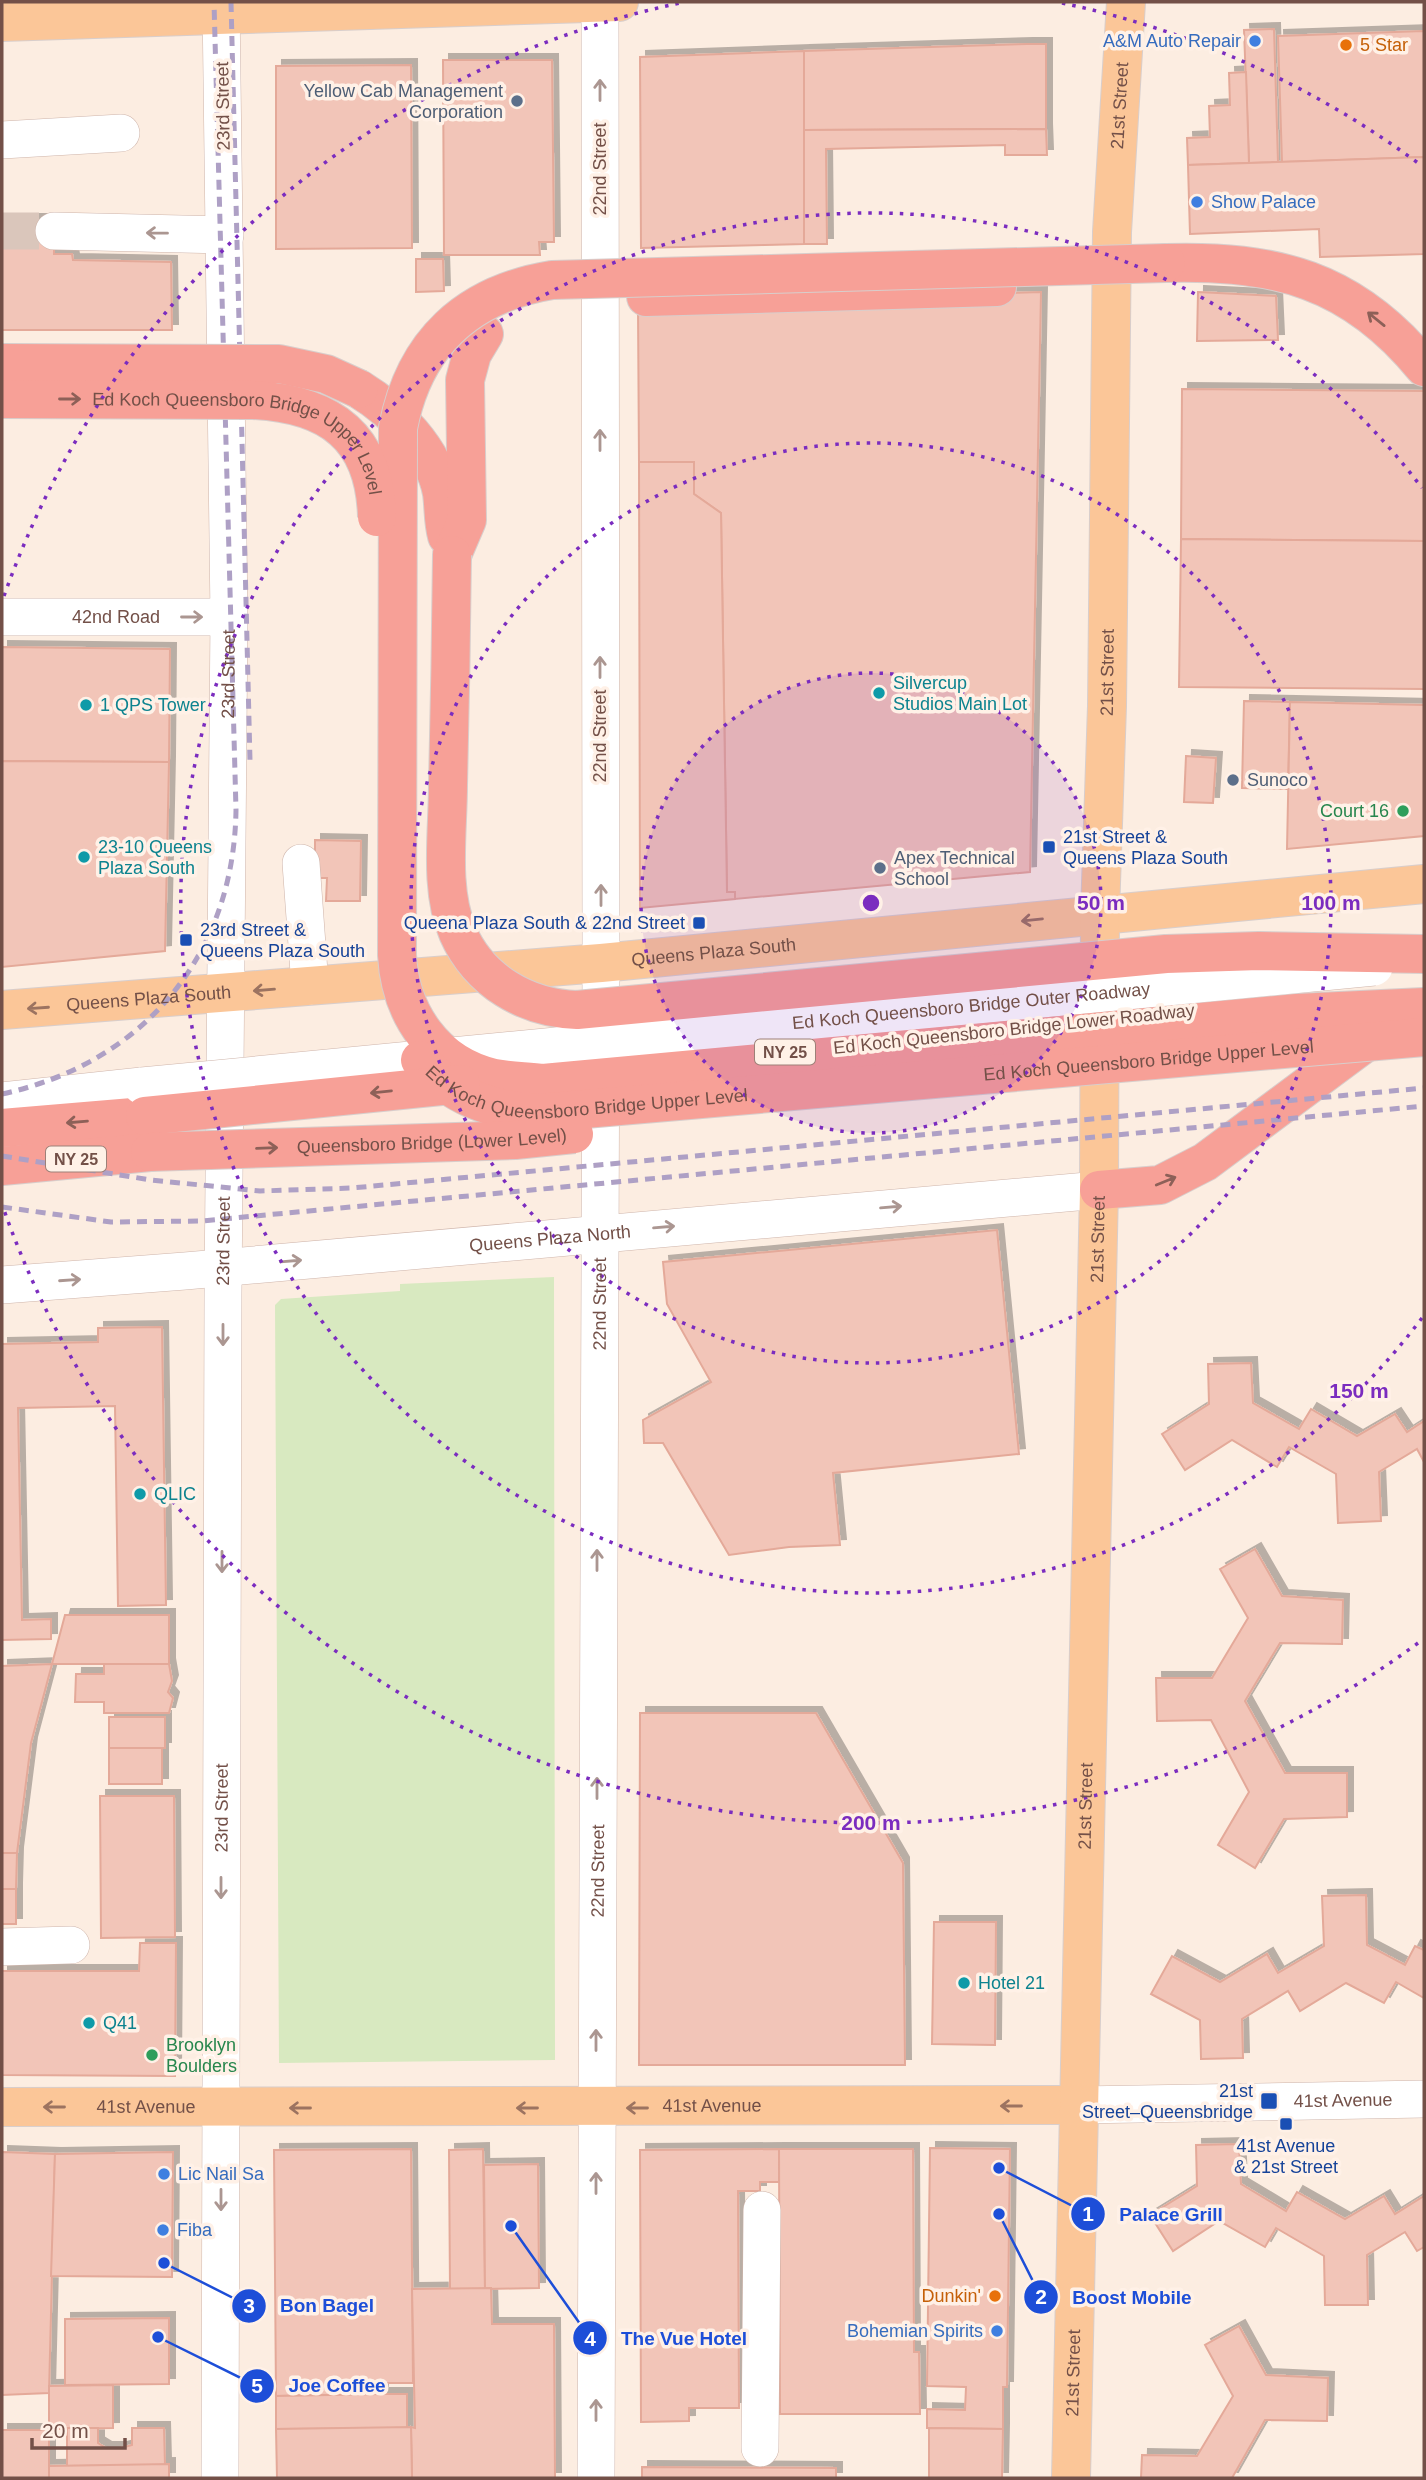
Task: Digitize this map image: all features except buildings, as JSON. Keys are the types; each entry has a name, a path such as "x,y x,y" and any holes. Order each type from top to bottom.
{"highway":[{"path":"1424,367 1385,326 1340,293 1285,272 1235,262 552,280 509,290 489,299 448,328 432,346 410,383 398,428 397,928 398,974 402,991 427,1039 447,1056 471,1070 497,1079 542,1083 1297,1013 1424,1007"},
{"path":"452,555 467,520 465,380 472,354 484,334 519,311 547,302 646,297 1111,283"},
{"name":"Ed Koch Queensboro Bridge Upper Level","path":"2,363 279,364 306,368 344,381 389,410 430,461 441,492 443,523 452,555 447,860 452,915 466,948 476,963 527,1001 560,1009 587,1009 1217,951 1424,954"},
{"name":"Ed Koch Queensboro Bridge Upper Level","path":"2,399 287,402 321,415 360,447 369,461 377,494 382,986 396,1024 414,1054 441,1081 475,1103 515,1112 561,1112 1424,1037"},
{"name":"Ed Koch Queensboro Bridge Lower Roadway","path":"146,1118 1424,988"},
{"path":"1099,1190 1160,1185 1205,1161 1424,998"},
{"name":"Queensboro Bridge (Lower Level)","path":"146,1118 515,1140 1424,1055"},
{"name":"NY 25","path":"2,1128 146,1118"},
{"name":"NY 25","path":"2,1166 146,1118"}],"main road":[{"path":"2,22 221,8 619,2"},
{"name":"21st Street","path":"1071,2478 1099,1190 1100,913 1107,706 1111,283 1126,2"},
{"name":"Queens Plaza South","path":"2,1010 601,963 1424,884"},
{"name":"41st Avenue","path":"2,2107 596,2108 1079,2105"}],"street":[{"name":"22nd Street","path":"596,2478 598,1233 601,963 600,2"},
{"name":"23rd Street","path":"220,2478 223,1266 228,993 229,617 221,8"},
{"path":"2,140 121,133"},
{"path":"54,231 225,235"},
{"name":"42nd Road","path":"2,617 229,617"},
{"path":"301,863 310,986"},
{"name":"Ed Koch Queensboro Bridge Outer Roadway","path":"2,1101 146,1118 1424,963"},
{"name":"Queens Plaza North","path":"2,1285 1099,1190"},
{"path":"2,1947 71,1945"},
{"name":"41st Avenue","path":"1079,2105 1424,2099"},
{"path":"761,2448 762,2210"}],"green space":[{"path":"554,1277 555,2060 279,2063 275,1305 281,1299 400,1291 400,1284"}],"tunnel":[{"path":"2,231 54,231"}],"railway":[{"path":"2,1094 53,1079 98,1057 138,1029 172,995 199,955 219,911 231,863 236,810 214,2"},
{"path":"231,2 250,761"},
{"path":"2,1156 151,1180 260,1191 352,1188 1424,1088"},
{"path":"2,1207 111,1222 202,1221 1424,1106"}],"place":[{"name":"A&M Auto Repair","path":"1255,41"},
{"name":"5 Star","path":"1346,45"},
{"name":"Yellow Cab Management Corporation","path":"517,101"},
{"name":"Show Palace","path":"1197,202"},
{"name":"Silvercup Studios Main Lot","path":"879,693"},
{"name":"1 QPS Tower","path":"86,705"},
{"name":"Sunoco","path":"1233,780"},
{"name":"Court 16","path":"1403,811"},
{"name":"21st Street & Queens Plaza South","path":"1049,847"},
{"name":"23-10 Queens Plaza South","path":"84,857"},
{"name":"Apex Technical School","path":"880,868"},
{"name":"Queena Plaza South & 22nd Street","path":"699,923"},
{"name":"23rd Street & Queens Plaza South","path":"186,940"},
{"name":"QLIC","path":"140,1494"},
{"name":"Hotel 21","path":"964,1983"},
{"name":"Q41","path":"89,2023"},
{"name":"Brooklyn Boulders","path":"152,2055"},
{"name":"21st Street–Queensbridge","path":"1269,2101"},
{"name":"41st Avenue & 21st Street","path":"1286,2124"},
{"name":"Palace Grill","path":"999,2168"},
{"name":"Lic Nail Sa","path":"164,2174"},
{"name":"Boost Mobile","path":"999,2214"},
{"name":"The Vue Hotel","path":"511,2226"},
{"name":"Fiba","path":"163,2230"},
{"name":"Bon Bagel","path":"164,2263"},
{"name":"Dunkin'","path":"995,2296"},
{"name":"Bohemian Spirits","path":"997,2331"},
{"name":"Joe Coffee","path":"158,2337"}]}
